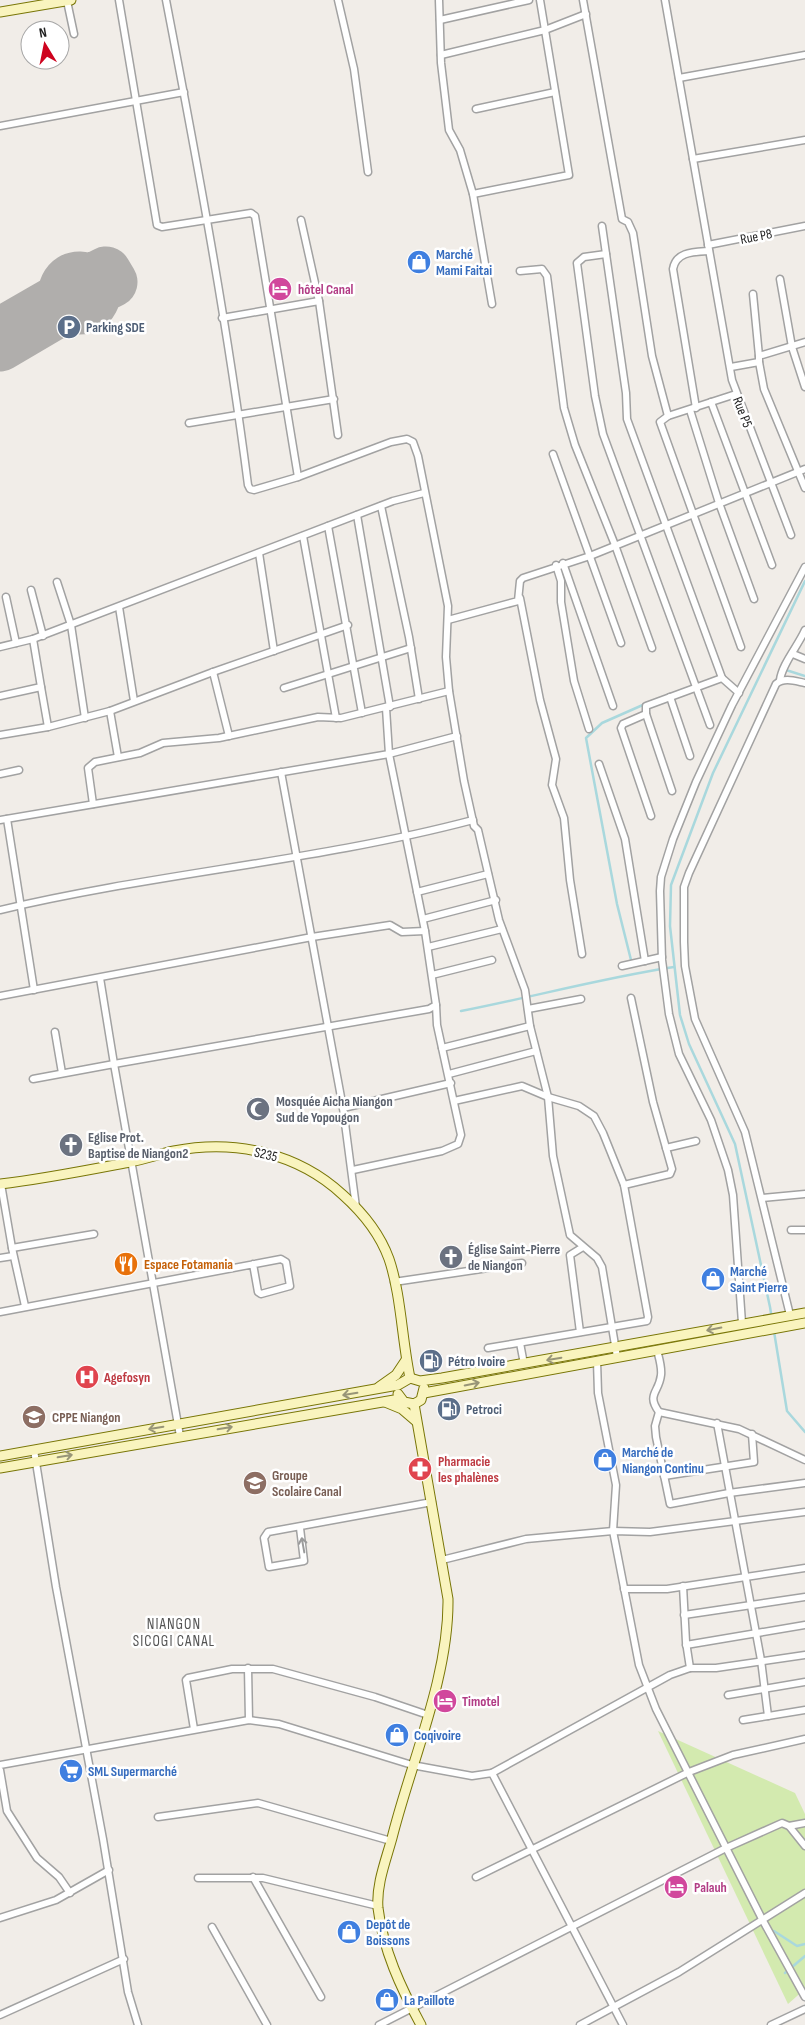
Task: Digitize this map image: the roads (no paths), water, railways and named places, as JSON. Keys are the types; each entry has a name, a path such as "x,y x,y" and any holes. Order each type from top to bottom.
{"main road":[{"path":"0,12 71,0"},
{"name":"S235","path":"1,1184 131,1162 175,1151 207,1147 256,1151 300,1164 325,1178 356,1207 369,1222 382,1245 389,1259 394,1282 410,1378"},
{"path":"424,1393 763,1330 790,1315 805,1313"},
{"path":"0,1456 375,1390 398,1385 410,1378 420,1381 524,1364 761,1320 805,1322"},
{"path":"375,1390 396,1375 406,1360"},
{"path":"0,1468 385,1401 400,1399 414,1404 421,1400 424,1393 420,1381"},
{"path":"398,1385 400,1399"},
{"path":"385,1401 402,1409 416,1421"},
{"path":"414,1404 448,1599 447,1633 428,1715 391,1841 380,1886 378,1906 387,1953 411,2008 421,2025"}],"street":[{"path":"119,0 157,225 162,227 206,219 254,214 272,311 298,476"},
{"path":"166,0 206,219 250,489 254,490 298,476 407,438 413,442 418,456 424,493 440,557 448,620 446,657 449,691 473,820 478,830 502,929 525,994 530,1026 548,1097 554,1156 565,1217 570,1235 597,1258 602,1267 617,1357"},
{"path":"338,0 354,69 368,172"},
{"path":"440,0 441,55 449,130 460,150 473,194 492,304"},
{"path":"440,20 529,0"},
{"path":"473,194 569,175 540,0"},
{"path":"583,0 622,219 628,222 633,233 652,356 668,416"},
{"name":"Rue P5","path":"665,0 708,248 736,394 791,535"},
{"path":"68,1 74,34"},
{"path":"441,55 545,30 586,14"},
{"path":"679,78 805,55"},
{"path":"0,126 184,92"},
{"path":"476,109 555,92"},
{"path":"693,159 805,140"},
{"path":"301,220 319,301 338,435"},
{"path":"602,226 626,392 627,419 722,678 739,692"},
{"name":"Rue P8","path":"693,409 673,264 683,254 805,226"},
{"path":"606,254 579,260 577,270 598,414 638,535 710,725"},
{"path":"520,271 542,269 547,276 564,408 575,445 615,545 652,648"},
{"path":"780,279 792,347 805,387"},
{"path":"753,294 759,359 764,389 802,470 805,488"},
{"path":"222,318 272,311 319,301"},
{"path":"730,367 759,359 805,342"},
{"path":"736,394 668,416 662,420 660,425 741,647"},
{"path":"189,423 334,399"},
{"path":"711,402 772,565"},
{"path":"693,409 719,503 754,598"},
{"path":"553,454 621,644"},
{"path":"582,954 570,880 564,818 552,784 556,759 540,700 520,598 520,580 559,564 590,556 802,470"},
{"path":"0,647 43,636 380,506 424,493"},
{"path":"380,506 411,648 419,699"},
{"path":"353,1170 455,1147 461,1135 442,1048 428,947 418,892 389,754 388,708 382,656 357,515"},
{"path":"328,526 348,625 362,713"},
{"path":"303,536 336,718"},
{"path":"259,553 274,651"},
{"path":"559,564 613,706"},
{"path":"559,564 561,602 574,681 589,729"},
{"path":"742,1323 733,1195 728,1170 711,1120 679,1054 669,1014 662,958 661,877 673,839 696,782 739,692 805,567"},
{"path":"58,582 71,625 85,718"},
{"path":"31,590 43,636"},
{"path":"6,597 16,644"},
{"path":"448,620 512,603 520,598"},
{"path":"119,608 134,701"},
{"path":"0,735 48,727 110,711 213,672 348,625"},
{"path":"790,1315 745,1132 696,1019 685,966 684,887 698,848 776,684 780,680 781,670 793,654 805,630"},
{"path":"33,639 48,727"},
{"path":"284,688 328,676 382,656 411,648"},
{"path":"793,654 805,659"},
{"path":"213,672 229,736"},
{"path":"672,791 646,714 646,706 722,678"},
{"path":"780,680 805,683"},
{"path":"0,696 41,687"},
{"path":"93,804 88,768 90,764 140,753 163,743 229,736 318,717 336,718 388,708 449,691"},
{"path":"670,697 690,756"},
{"path":"110,711 118,757"},
{"path":"646,714 623,724 621,728 651,816"},
{"path":"34,990 22,905 4,820 389,754 457,736"},
{"path":"599,764 625,839 645,961"},
{"path":"0,774 19,770"},
{"path":"281,772 328,1025 353,1170 356,1207"},
{"path":"0,910 297,855 406,838 473,820"},
{"path":"418,892 488,874"},
{"path":"423,919 496,900"},
{"path":"0,996 312,937 390,925 402,932 425,931"},
{"path":"428,947 502,929"},
{"path":"622,966 662,958"},
{"path":"432,975 492,960"},
{"path":"100,978 180,1436"},
{"path":"624,1185 670,1174 672,1169 651,1094 631,998"},
{"path":"527,1006 581,999"},
{"path":"33,1079 270,1038 328,1025 429,1009 436,1005"},
{"path":"442,1048 530,1026"},
{"path":"55,1032 62,1074"},
{"path":"449,1074 536,1051"},
{"path":"342,1108 451,1083"},
{"path":"454,1101 522,1086 548,1097 579,1106 594,1116 624,1185 648,1319 488,1348"},
{"path":"666,1148 696,1141"},
{"path":"1,1184 12,1248 25,1306"},
{"path":"762,1198 805,1194"},
{"path":"792,1230 805,1230"},
{"path":"12,1248 94,1234"},
{"path":"580,1332 570,1255 583,1248"},
{"path":"0,1258 14,1256"},
{"path":"0,1312 25,1306 152,1284 253,1264 284,1259 290,1286 258,1292 253,1264"},
{"path":"394,1282 522,1263"},
{"path":"520,1343 524,1364"},
{"path":"657,1350 662,1374 652,1398 653,1404 659,1412 717,1423 752,1434 805,1460"},
{"path":"596,1361 598,1393 616,1485 613,1531 639,1665 647,1689 726,1848 762,1920 805,1997"},
{"path":"659,1412 655,1426 670,1504 729,1493 805,1484"},
{"path":"717,1423 754,1633 761,1660 768,1716"},
{"path":"664,1476 754,1462 752,1434"},
{"path":"34,1450 56,1587 109,1870 128,1992 138,2025"},
{"path":"300,1528 304,1561 269,1567 265,1534 432,1502"},
{"path":"442,1560 486,1551 526,1539 613,1531 650,1532 805,1512"},
{"path":"624,1589 668,1589 805,1568"},
{"path":"683,1586 686,1646 690,1668"},
{"path":"684,1615 805,1597"},
{"path":"686,1646 805,1625"},
{"path":"0,1765 249,1720 279,1724 412,1765 472,1776 492,1773 670,1675 690,1668 716,1668 805,1655"},
{"path":"194,1729 186,1680 218,1672 248,1668 281,1670 375,1697 428,1715"},
{"path":"248,1668 249,1720"},
{"path":"728,1694 805,1682"},
{"path":"743,1720 805,1710"},
{"path":"476,1877 689,1772 733,1755 805,1739"},
{"path":"0,1770 7,1811 37,1858 59,1877 70,1893"},
{"path":"492,1773 623,2025"},
{"path":"158,1817 258,1803 391,1841"},
{"path":"379,2025 726,1848 782,1823 788,1826 805,1846"},
{"path":"788,1826 805,1824"},
{"path":"0,1918 42,1906 70,1893 109,1870"},
{"path":"253,1877 321,1997"},
{"path":"198,1878 263,1878 378,1906"},
{"path":"580,2025 679,1972 805,1893"},
{"path":"212,1928 267,2025"},
{"path":"0,2015 124,1959"},
{"path":"770,2025 805,2009"},
{"path":"785,2018 789,2025"}],"waterway":[{"path":"805,581 713,773 671,885 670,926 680,1015 689,1044 735,1144 770,1307 787,1411 805,1432"},
{"path":"786,670 805,676"},
{"path":"631,960 617,904 586,738 602,723 645,704"},
{"path":"461,1011 674,967"},
{"path":"774,1931 797,1946 805,1944"},
{"path":"785,1973 805,1956"}],"place":[{"name":"Marché Mami Faitai","path":"419,262"},
{"name":"hôtel Canal","path":"280,289"},
{"name":"Parking SDE","path":"69,327"},
{"name":"Mosquée Aicha Niangon Sud de Yopougon","path":"258,1109"},
{"name":"Eglise Prot. Baptise de Niangon2","path":"71,1145"},
{"name":"Église Saint-Pierre de Niangon","path":"451,1257"},
{"name":"Espace Fotamania","path":"126,1264"},
{"name":"Marché Saint Pierre","path":"713,1279"},
{"name":"Pétro Ivoire","path":"431,1361"},
{"name":"Agefosyn","path":"87,1377"},
{"name":"Petroci","path":"449,1409"},
{"name":"CPPE Niangon","path":"34,1417"},
{"name":"Marché de Niangon Continu","path":"605,1460"},
{"name":"Pharmacie les phalènes","path":"420,1469"},
{"name":"Groupe Scolaire Canal","path":"255,1483"},
{"name":"Timotel","path":"445,1701"},
{"name":"Coqivoire","path":"397,1735"},
{"name":"SML Supermarché","path":"71,1771"},
{"name":"Palauh","path":"676,1887"},
{"name":"Depôt de Boissons","path":"349,1932"},
{"name":"La Paillote","path":"387,2000"}],"district":[{"name":"NIANGON SICOGI CANAL","path":"174,1632"}]}
